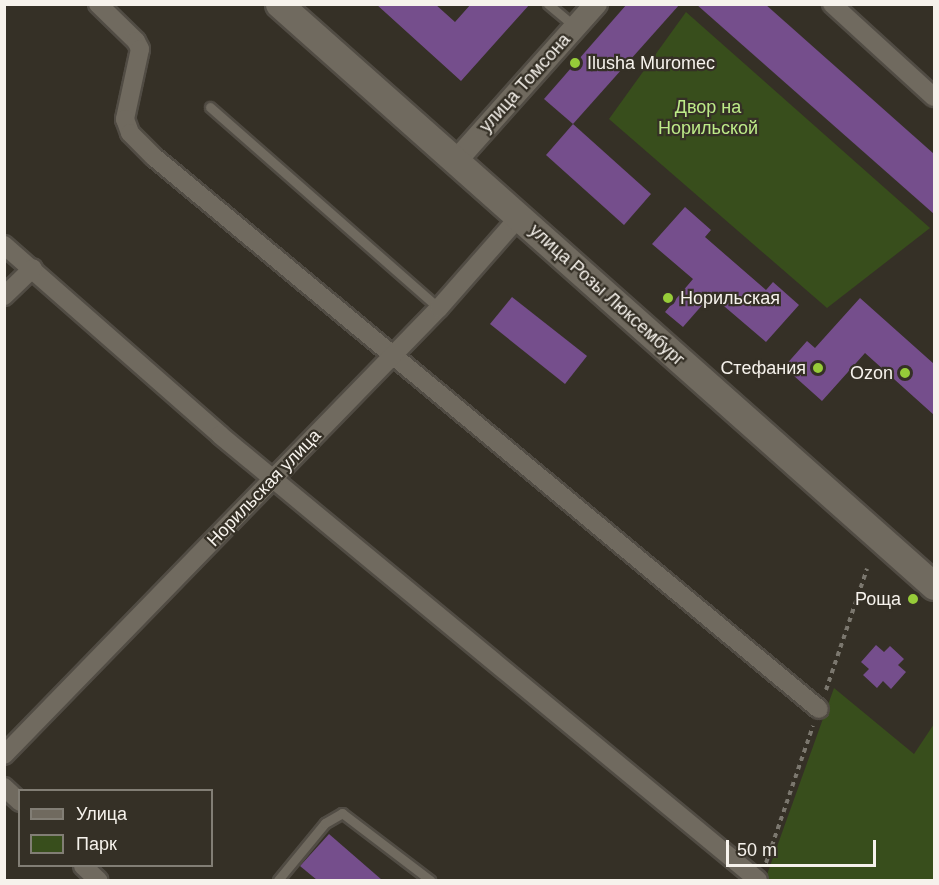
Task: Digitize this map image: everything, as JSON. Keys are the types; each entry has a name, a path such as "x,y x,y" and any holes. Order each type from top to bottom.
{"main road":[{"name":"улица Розы Люксембург","path":"279,4 934,586"}],"street":[{"path":"98,4 136,41 140,49 126,101 125,119 130,133 819,709"},
{"name":"улица Томсона","path":"455,162 596,4"},
{"path":"832,4 934,97"},
{"name":"Норильская улица","path":"6,748 439,308 519,217"},
{"path":"4,245 273,478 759,880"},
{"path":"4,296 33,268"},
{"path":"4,787 18,800"},
{"path":"84,867 98,880"}],"lane":[{"path":"548,4 575,27"},
{"path":"210,107 439,308"},
{"path":"278,880 325,823 342,813 430,880"}],"green space":[{"name":"Двор на Норильской","path":"686,12 930,228 827,308 609,119"},
{"path":"834,688 914,754 934,724 934,880 765,880"}],"building":[{"path":"376,4 435,4 455,22 471,4 530,4 461,81"},
{"path":"627,4 680,4 573,124 544,99"},
{"path":"696,4 765,4 934,154 934,214"},
{"path":"573,124 651,194 624,225 546,155"},
{"path":"685,207 711,230 705,237 766,290 773,282 799,305 766,342 711,295 683,327 665,312 693,279 652,244"},
{"path":"512,297 587,356 565,384 490,324"},
{"path":"860,298 934,364 934,415 865,353 822,401 784,367 807,341 815,348"},
{"path":"876,645 884,652 890,646 904,659 898,665 906,672 891,689 883,681 877,688 863,675 869,669 861,662"},
{"path":"329,834 382,880 317,880 300,866"}],"place":[{"name":"Ilusha Muromec","path":"575,63"},
{"name":"Норильская","path":"668,298"},
{"name":"Стефания","path":"818,368"},
{"name":"Ozon","path":"905,373"},
{"name":"Роща","path":"913,599"}]}
